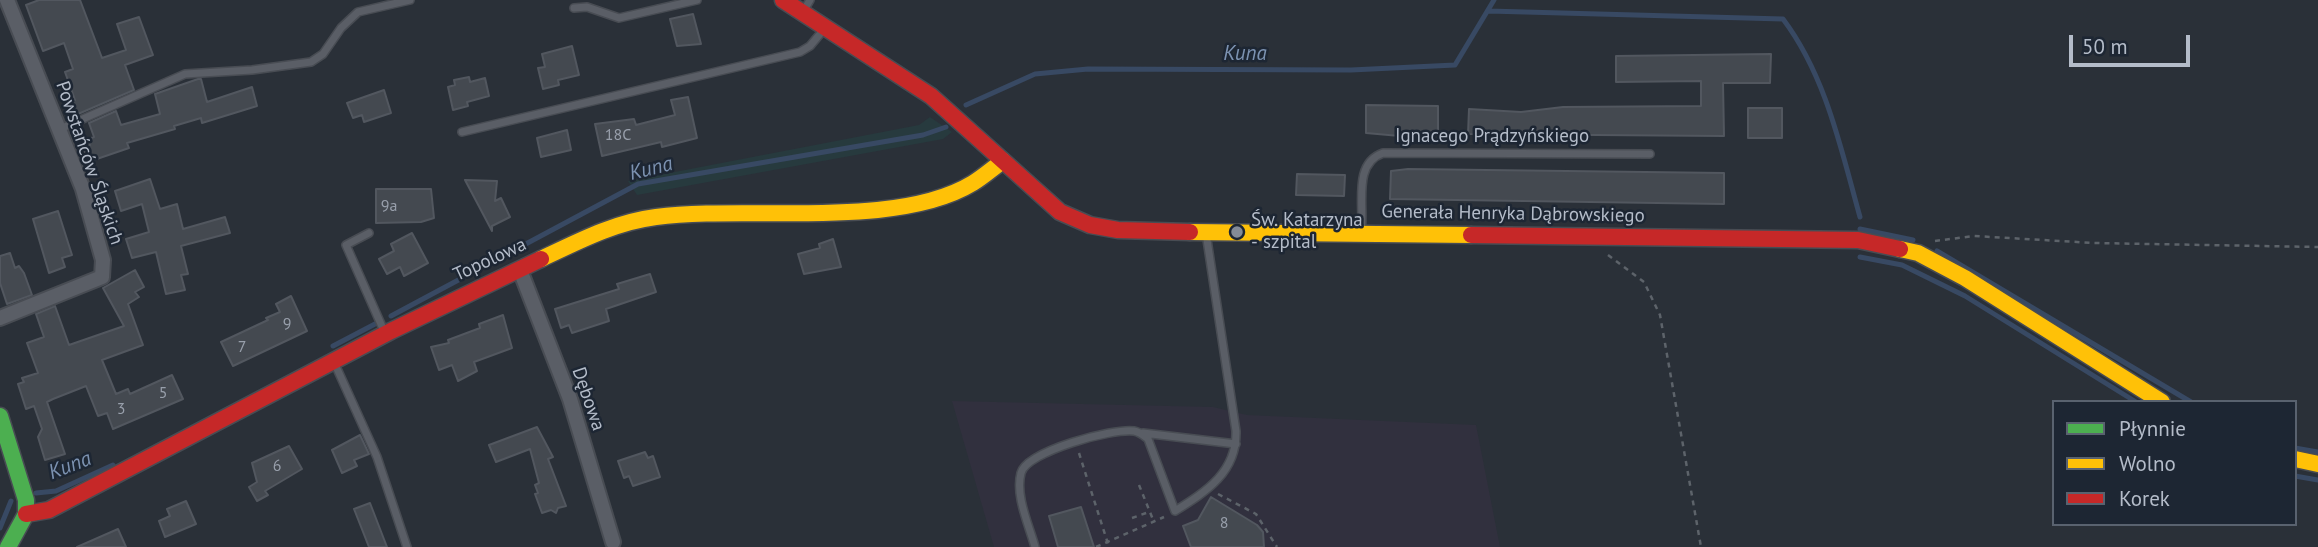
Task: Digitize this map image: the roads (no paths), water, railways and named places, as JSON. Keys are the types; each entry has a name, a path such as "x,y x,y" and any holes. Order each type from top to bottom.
{"street":[{"name":"Powstańców Śląskich","path":"0,318 103,277 103,260 93,224 60,129 7,0"},
{"name":"Generała Henryka Dąbrowskiego","path":"783,0 806,6 826,27 931,96 1054,208 1090,225 1118,230 1206,232 1858,240 1918,253 1965,278 2159,400"},
{"name":"Topolowa","path":"26,514 50,510 386,334 597,235 654,217 869,208 953,195 986,179 1003,161"},
{"name":"Dębowa","path":"520,270 570,399 613,542"},
{"path":"0,416 22,485 26,514 8,547"},
{"path":"2297,459 2318,464"}],"lane":[{"path":"60,129 185,74 252,71 311,62 323,54 341,28 358,12 410,0"},
{"path":"574,8 587,7 619,18 696,0"},
{"path":"462,132 800,52 818,38 826,27"},
{"name":"Ignacego Prądzyńskiego","path":"1361,234 1363,167 1372,156 1383,153 1650,153"},
{"path":"1140,433 1148,439 1175,511 1209,489 1233,458 1236,444 1206,232"},
{"path":"369,233 346,245 386,334"},
{"path":"334,362 377,457 407,547"},
{"path":"1035,547 1021,495 1021,472 1032,458 1115,433 1140,433 1236,444"}],"waterway":[{"name":"Kuna","path":"966,105 1035,74 1088,69 1351,70 1455,65 1494,0"},
{"path":"1488,11 1783,19 1811,64 1821,89 1839,139 1860,217"},
{"name":"Kuna","path":"391,316 638,184 923,135 946,127"},
{"path":"1860,229 1913,240"},
{"path":"1937,251 2188,400"},
{"path":"1860,257 1902,265 1965,296 2133,400"},
{"name":"Kuna","path":"333,346 375,324"},
{"path":"2297,448 2318,452"},
{"name":"Kuna","path":"36,493 56,491 113,465"},
{"path":"2297,476 2318,480"},
{"name":"Kuna","path":"0,528 11,501"}],"place":[{"name":"Św. Katarzyna - szpital","path":"1237,232"}]}
